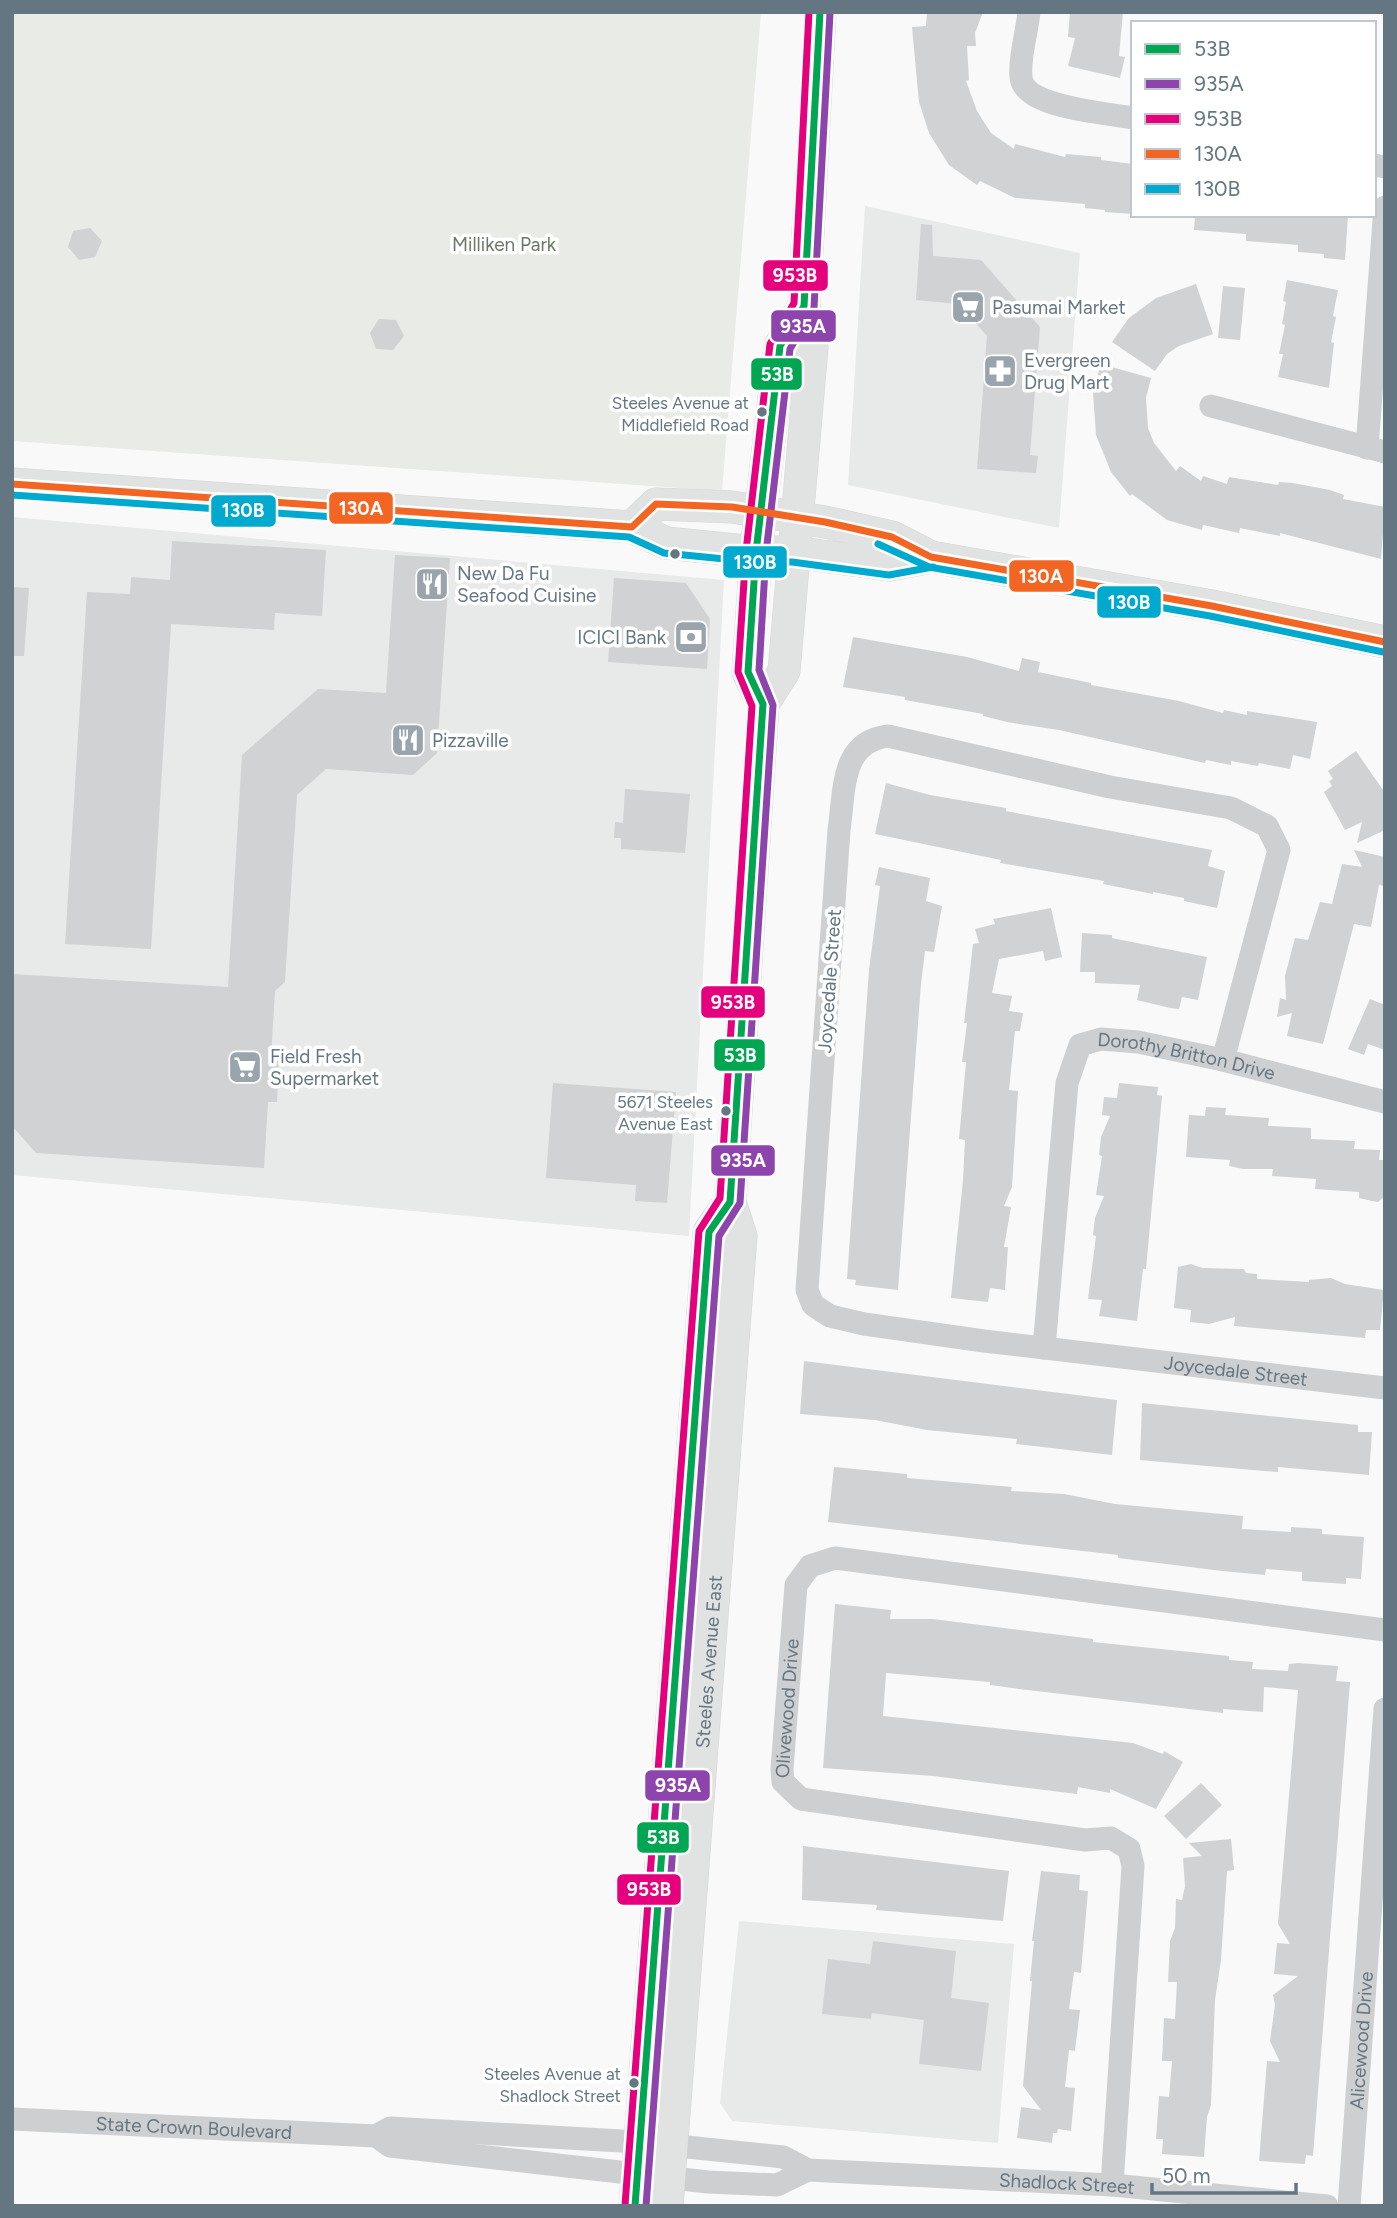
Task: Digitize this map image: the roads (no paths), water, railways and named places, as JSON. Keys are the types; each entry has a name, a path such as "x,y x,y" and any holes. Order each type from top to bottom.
{"main road":[{"name":"Steeles Avenue East","path":"669,2176 741,1236 730,1202 763,704 784,671 812,347 804,306 820,12"},
{"name":"Steeles Avenue East","path":"763,704 748,672 756,552 780,346 804,306"},
{"path":"12,484 632,527 666,543 756,552 793,552 889,565 931,557"},
{"path":"632,527 656,504 761,510 892,537 931,557 1212,606 1385,642"},
{"name":"Steeles Avenue East","path":"635,2206 709,1232 730,1202"}],"street":[{"path":"1029,12 1020,79 1025,90 1048,102 1131,118"},
{"path":"1210,406 1376,450 1385,207"},
{"name":"Joycedale Street","path":"1223,1060 1257,922 1279,850 1267,826 1231,808 1110,787 888,736 872,738 852,754 839,830 807,1290 813,1305 830,1315 864,1324 1385,1388"},
{"name":"Dorothy Britton Drive","path":"1044,1348 1067,1083 1080,1045 1101,1039 1138,1042 1223,1060 1385,1102"},
{"name":"Olivewood Drive","path":"1112,2185 1133,1866 1129,1849 1111,1838 1086,1840 801,1799 783,1782 782,1769 796,1584 810,1566 835,1558 1385,1630"},
{"name":"Alicewood Drive","path":"1349,2206 1385,1709"},
{"name":"State Crown Boulevard","path":"12,2119 376,2136 390,2128 638,2157"},
{"name":"Shadlock Street","path":"638,2157 669,2176 708,2182 777,2185 808,2170"},
{"name":"Shadlock Street","path":"669,2176 783,2157 808,2170 1112,2185 1327,2206"}],"place":[{"name":"Pasumai Market","path":"968,307"},
{"name":"Evergreen Drug Mart","path":"1000,371"},
{"name":"Steeles Avenue at Middlefield Road","path":"762,412"},
{"name":"New Da Fu Seafood Cuisine","path":"432,584"},
{"name":"ICICI Bank","path":"691,637"},
{"name":"Pizzaville","path":"408,740"},
{"name":"Field Fresh Supermarket","path":"245,1067"},
{"name":"5671 Steeles Avenue East","path":"726,1111"},
{"name":"Steeles Avenue at Shadlock Street","path":"634,2083"}],"park label":[{"name":"Milliken Park","path":"504,244"}]}
